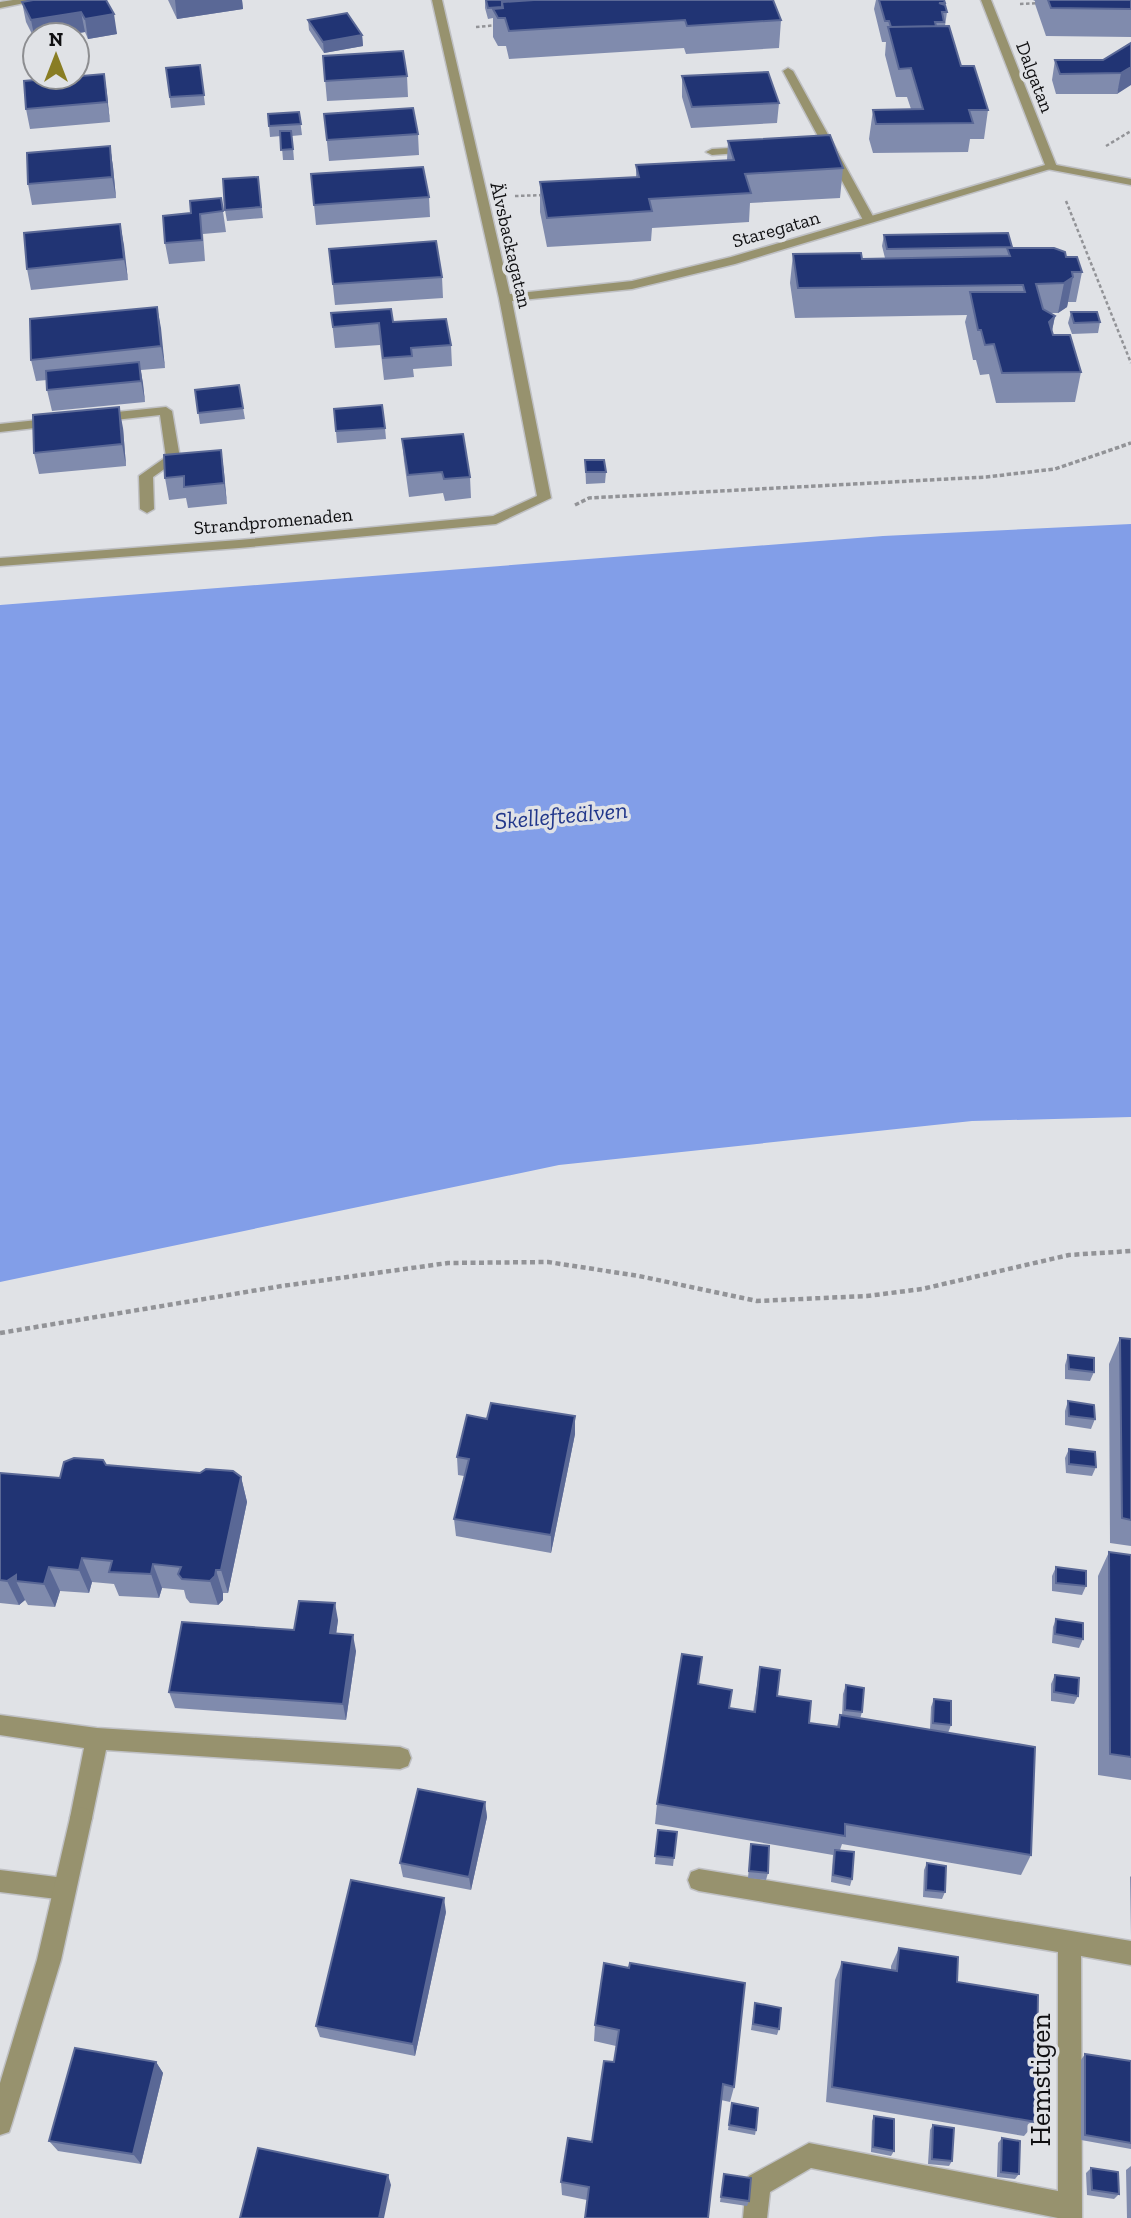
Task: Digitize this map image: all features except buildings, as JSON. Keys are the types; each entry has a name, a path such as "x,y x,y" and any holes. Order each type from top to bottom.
{"street":[{"path":"0,5 34,0"},
{"name":"Älvsbackagatan","path":"437,0 506,298 544,498"},
{"name":"Dalgatan","path":"987,2 1051,167"},
{"path":"788,71 869,220"},
{"path":"816,146 829,145"},
{"path":"712,152 764,149"},
{"path":"1051,167 1131,182"},
{"name":"Staregatan","path":"506,298 632,285 735,260 1051,167"},
{"path":"0,428 166,411 173,458 146,476 147,509"},
{"name":"Strandpromenaden","path":"0,562 239,544 496,520 544,498"},
{"path":"0,1725 97,1739 400,1758"},
{"path":"0,2123 49,1960 97,1739"},
{"path":"699,1880 1131,1953"},
{"path":"0,1881 65,1889"},
{"name":"Hemstigen","path":"1069,1942 1070,2212"},
{"path":"755,2218 758,2185 809,2155 1070,2212"}],"path":[{"path":"987,2 1051,3"},
{"path":"443,29 499,25"},
{"path":"1051,167 1094,265 1131,363"},
{"path":"483,198 551,194"},
{"path":"0,1334 282,1286 447,1263 548,1262 639,1276 757,1301 867,1296 922,1289 1069,1255 1131,1251"}],"water":[{"name":"Skellefteälven","path":"1131,524 1131,1117 972,1121 559,1165 0,1282 0,605 883,536"}]}
